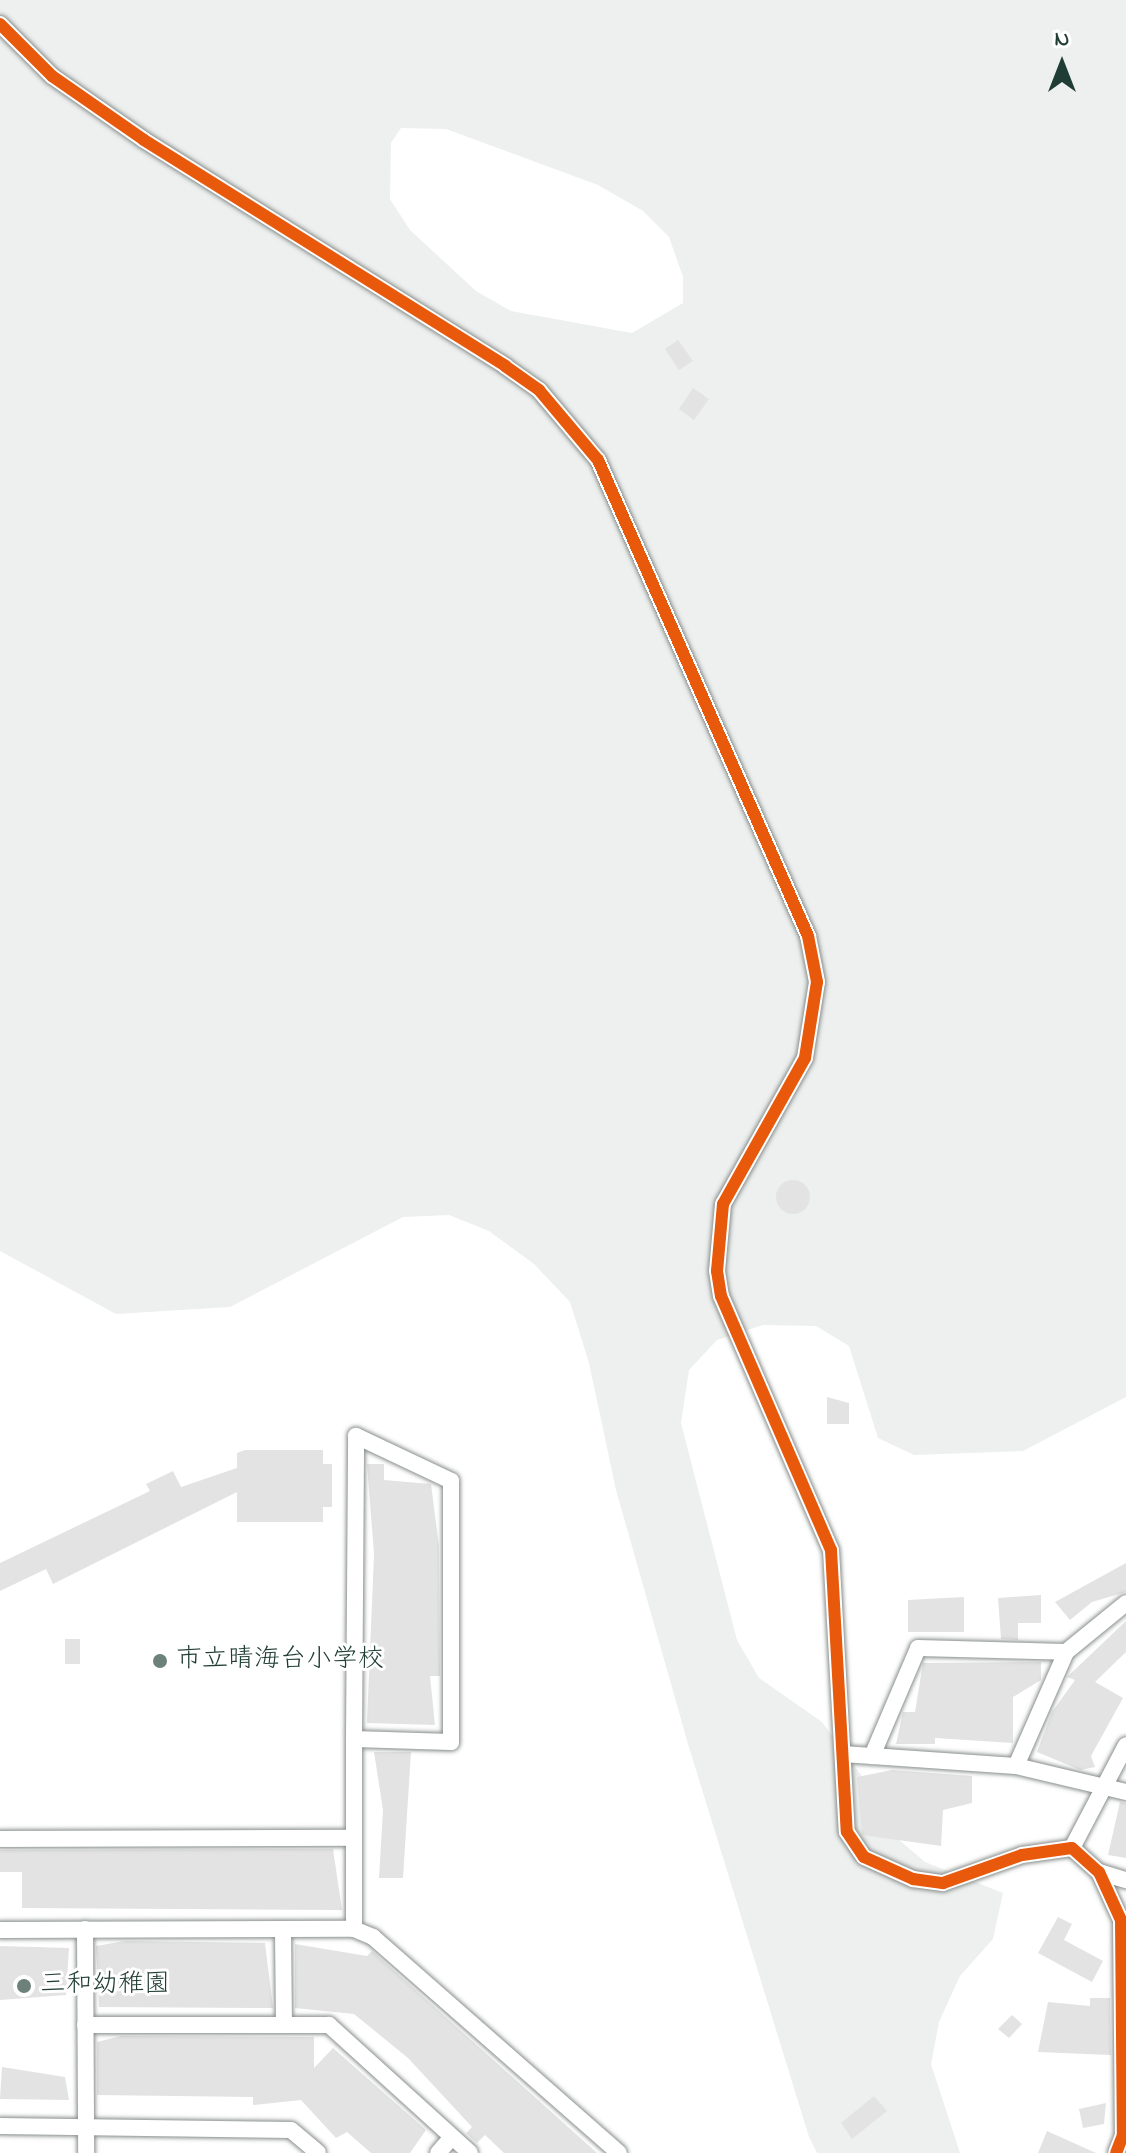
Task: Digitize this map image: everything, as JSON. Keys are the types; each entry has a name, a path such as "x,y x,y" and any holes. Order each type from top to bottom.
{"street":[{"path":"0,24 52,76 144,140 539,390 598,460 623,509 808,936 817,982 805,1058 723,1204 717,1271 721,1296 831,1550 847,1832 864,1857 913,1879 943,1883 1022,1855 1072,1848 1099,1872 1121,1920 1123,2135 1116,2153"},
{"path":"354,1739 451,1742 451,1481 356,1436 352,1838 354,1929"},
{"path":"1016,1766 1066,1652 1126,1603"},
{"path":"872,1756 918,1648 1066,1652"},
{"path":"1072,1848 1126,1745"},
{"path":"843,1754 1016,1766 1126,1792"},
{"path":"0,1839 352,1838"},
{"path":"1099,1872 1126,1880"},
{"path":"85,1929 86,2153"},
{"path":"0,1930 354,1929 373,1937 619,2153"},
{"path":"283,1931 284,2024"},
{"path":"85,2025 329,2025 470,2153"},
{"path":"0,2126 291,2130 318,2153"},
{"path":"438,2153 451,2138"}],"shaded area":[{"path":"0,0 1126,0 1126,1397 1023,1451 914,1455 878,1438 849,1346 816,1326 763,1325 717,1340 689,1370 681,1423 737,1640 759,1678 822,1722 867,1783 890,1832 925,1862 1003,1893 993,1939 960,1976 939,2022 931,2064 960,2153 817,2153 809,2137 688,1744 616,1490 589,1363 570,1302 534,1264 489,1231 449,1215 403,1217 230,1307 116,1314 0,1251","holes":["401,128 446,129 598,185 643,211 669,237 683,277 683,303 632,333 511,311 476,291 410,230 390,199 391,143"]}],"building":[{"path":"678,340 693,361 679,370 665,349"},
{"path":"693,388 709,399 694,420 679,409"},
{"path":"793,1180 805,1185 810,1197 805,1209 793,1214 781,1209 776,1197 781,1185"},
{"path":"827,1397 849,1403 849,1424 827,1424"},
{"path":"245,1450 323,1450 323,1464 332,1464 332,1507 323,1507 323,1522 237,1522 237,1492 53,1584 46,1569 0,1591 0,1563 150,1491 146,1484 173,1471 181,1487 237,1468 237,1453"},
{"path":"367,1464 384,1464 384,1480 431,1484 439,1546 440,1676 430,1676 435,1725 367,1723 374,1554"},
{"path":"1126,1563 1126,1592 1092,1602 1070,1620 1055,1602"},
{"path":"1041,1595 1041,1623 1018,1623 1018,1640 1001,1639 998,1598"},
{"path":"964,1597 964,1632 908,1632 908,1600"},
{"path":"1126,1621 1126,1652 1095,1682 1123,1698 1091,1756 1095,1767 1080,1770 1037,1752 1052,1712 1075,1680 1067,1677"},
{"path":"65,1639 80,1639 80,1664 65,1664"},
{"path":"1041,1662 1041,1680 1013,1697 1013,1743 935,1738 935,1744 896,1744 903,1712 915,1712 923,1663"},
{"path":"374,1752 411,1752 403,1878 379,1878 383,1810"},
{"path":"892,1770 972,1776 972,1803 943,1810 941,1846 862,1835 857,1777"},
{"path":"1120,1802 1126,1803 1126,1858 1108,1855"},
{"path":"333,1849 342,1910 22,1908 22,1872 0,1872 0,1850"},
{"path":"1058,1917 1072,1924 1064,1940 1103,1961 1092,1982 1038,1953"},
{"path":"125,1941 265,1943 273,2008 99,2007 96,1946"},
{"path":"295,1944 367,1956 372,1951 597,2153 504,2153 485,2135 477,2143 466,2133 472,2127 408,2058 354,2014 295,2008"},
{"path":"0,1946 69,1948 66,1995 0,2000"},
{"path":"1090,1998 1110,1998 1111,2055 1038,2052 1048,2002 1090,2006"},
{"path":"1012,2015 1022,2024 1009,2038 998,2029"},
{"path":"121,2036 314,2037 314,2068 333,2048 426,2130 410,2153 371,2153 347,2132 336,2138 301,2100 253,2105 253,2097 97,2095 97,2042"},
{"path":"2,2067 65,2077 69,2100 0,2099"},
{"path":"874,2096 887,2111 852,2139 841,2123"},
{"path":"1106,2103 1104,2124 1083,2128 1079,2109"},
{"path":"1047,2131 1096,2153 1038,2153"}],"cycle path":[{"path":"0,24 52,76 144,140 539,390 598,460 808,936 817,982 805,1058 723,1204 717,1271 721,1296 831,1550 847,1832 864,1857 913,1879 943,1883 1022,1855 1072,1848 1099,1872 1121,1920 1123,2135 1116,2153"}],"place":[{"name":"市立晴海台小学校","path":"160,1661"},
{"name":"三和幼稚園","path":"24,1986"}]}
